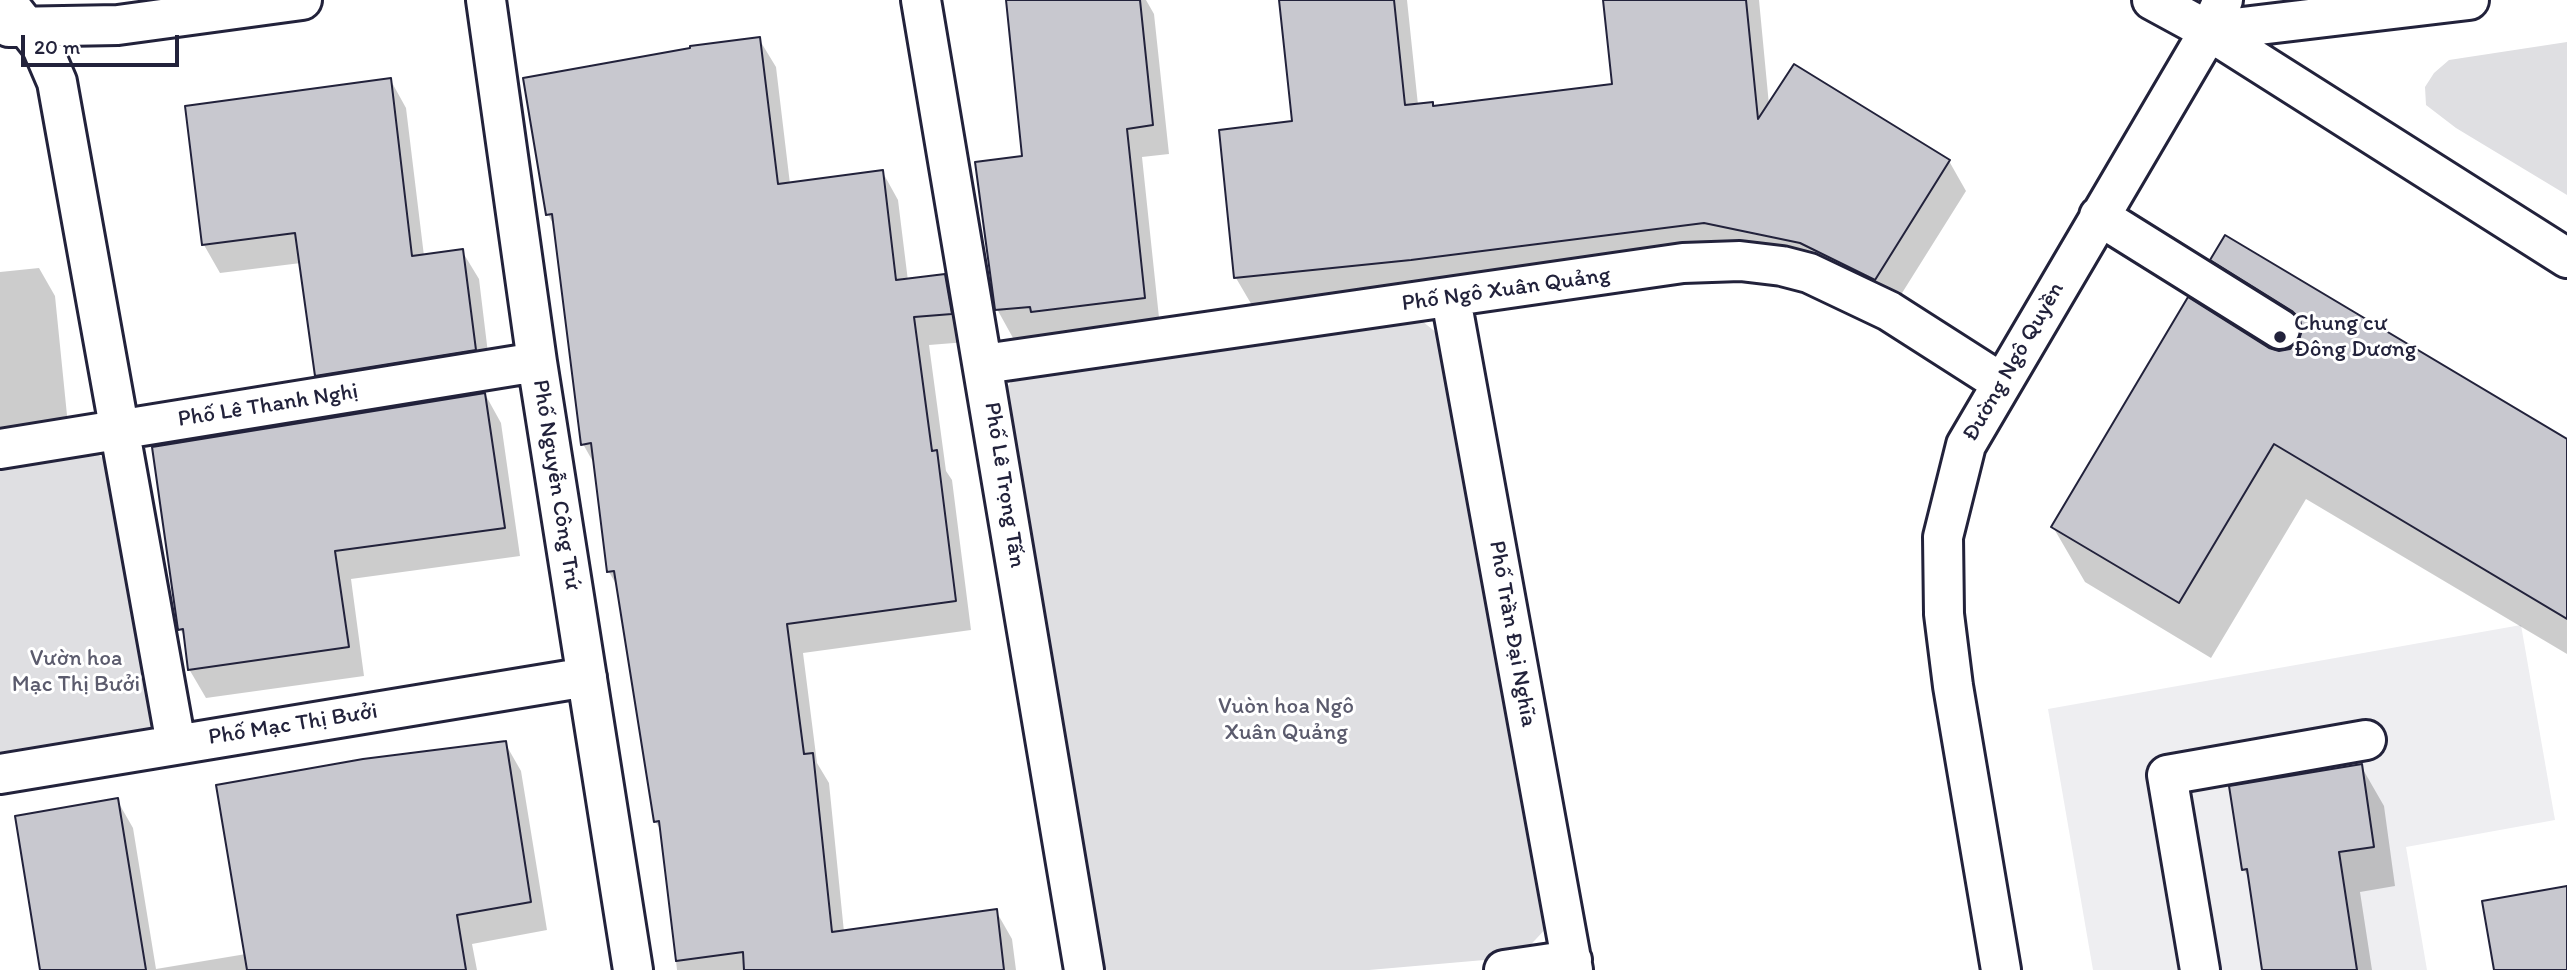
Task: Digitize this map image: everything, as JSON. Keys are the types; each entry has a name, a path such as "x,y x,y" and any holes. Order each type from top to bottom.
{"street":[{"path":"11,18 118,25 302,0"},
{"name":"Phố Nguyễn Công Trứ","path":"486,0 537,362 633,970"},
{"name":"Phố Lê Trọng Tấn","path":"921,0 1084,970"},
{"path":"2152,0 2216,15 2469,0"},
{"path":"2216,15 2567,258"},
{"name":"Đường Ngô Quyền","path":"2001,970 1953,686 1944,614 1943,537 1966,445 2000,382 2216,15"},
{"path":"11,18 42,47 57,82 176,744"},
{"path":"2099,216 2280,329"},
{"name":"Phố Ngô Xuân Quảng","path":"984,364 1451,299 1683,263 1740,261 1782,266 1809,274 1889,311 2000,382"},
{"name":"Phố Trần Đại Nghĩa","path":"1451,299 1572,965"},
{"name":"Phố Lê Thanh Nghị","path":"0,449 537,362"},
{"name":"Phố Mạc Thị Bưởi","path":"0,774 587,677"},
{"path":"2200,970 2167,775 2366,740"},
{"path":"1504,970 1572,965"}],"shaded area":[{"path":"2521,625 2555,820 2406,847 2427,970 2093,970 2048,709"}],"green space":[{"path":"2567,42 2567,195 2456,128 2426,105 2425,87 2434,73 2449,60"},
{"name":"Vuòn hoa Ngô Xuân Quảng","path":"1422,321 1448,342 1553,921 1519,957 1369,970 1107,970 1097,964 1001,395 1019,372"},
{"name":"Vườn hoa Mạc Thị Bưởi","path":"90,448 115,468 161,719 138,744 0,766 0,462"}],"building":[{"path":"1006,0 1140,0 1153,125 1127,129 1145,298 1031,312 1030,307 995,310 975,162 1022,156"},
{"path":"1279,0 1394,0 1405,105 1433,102 1433,106 1612,84 1603,0 1746,0 1758,119 1794,64 1950,160 1875,280 1800,243 1704,223 1411,260 1234,278 1219,130 1292,121"},
{"path":"760,37 778,184 883,170 896,280 945,274 952,314 914,317 932,451 937,450 956,601 787,624 804,754 813,753 832,932 997,909 1004,970 744,970 743,952 676,961 659,821 654,822 614,571 607,572 591,443 581,445 552,214 546,215 523,78 690,46"},
{"path":"391,78 412,256 463,249 476,350 315,376 295,233 202,245 185,106"},
{"name":"Chung cư Đông Dương","path":"2225,235 2567,439 2567,619 2274,444 2179,603 2051,527 2188,297 2269,348 2279,351 2290,349 2299,340 2302,330 2300,319 2292,311 2210,260"},
{"path":"485,393 505,528 335,551 349,647 188,670 183,629 178,630 152,447"},
{"path":"506,741 531,902 457,915 466,970 247,970 216,785 363,759"},
{"path":"2362,764 2374,847 2339,852 2357,970 2262,970 2247,869 2242,870 2229,786"},
{"path":"118,798 146,970 40,970 15,816"},
{"path":"2567,886 2567,970 2494,970 2482,901"}],"place":[{"name":"Chung cư Đông Dương","path":"2280,337"}]}
